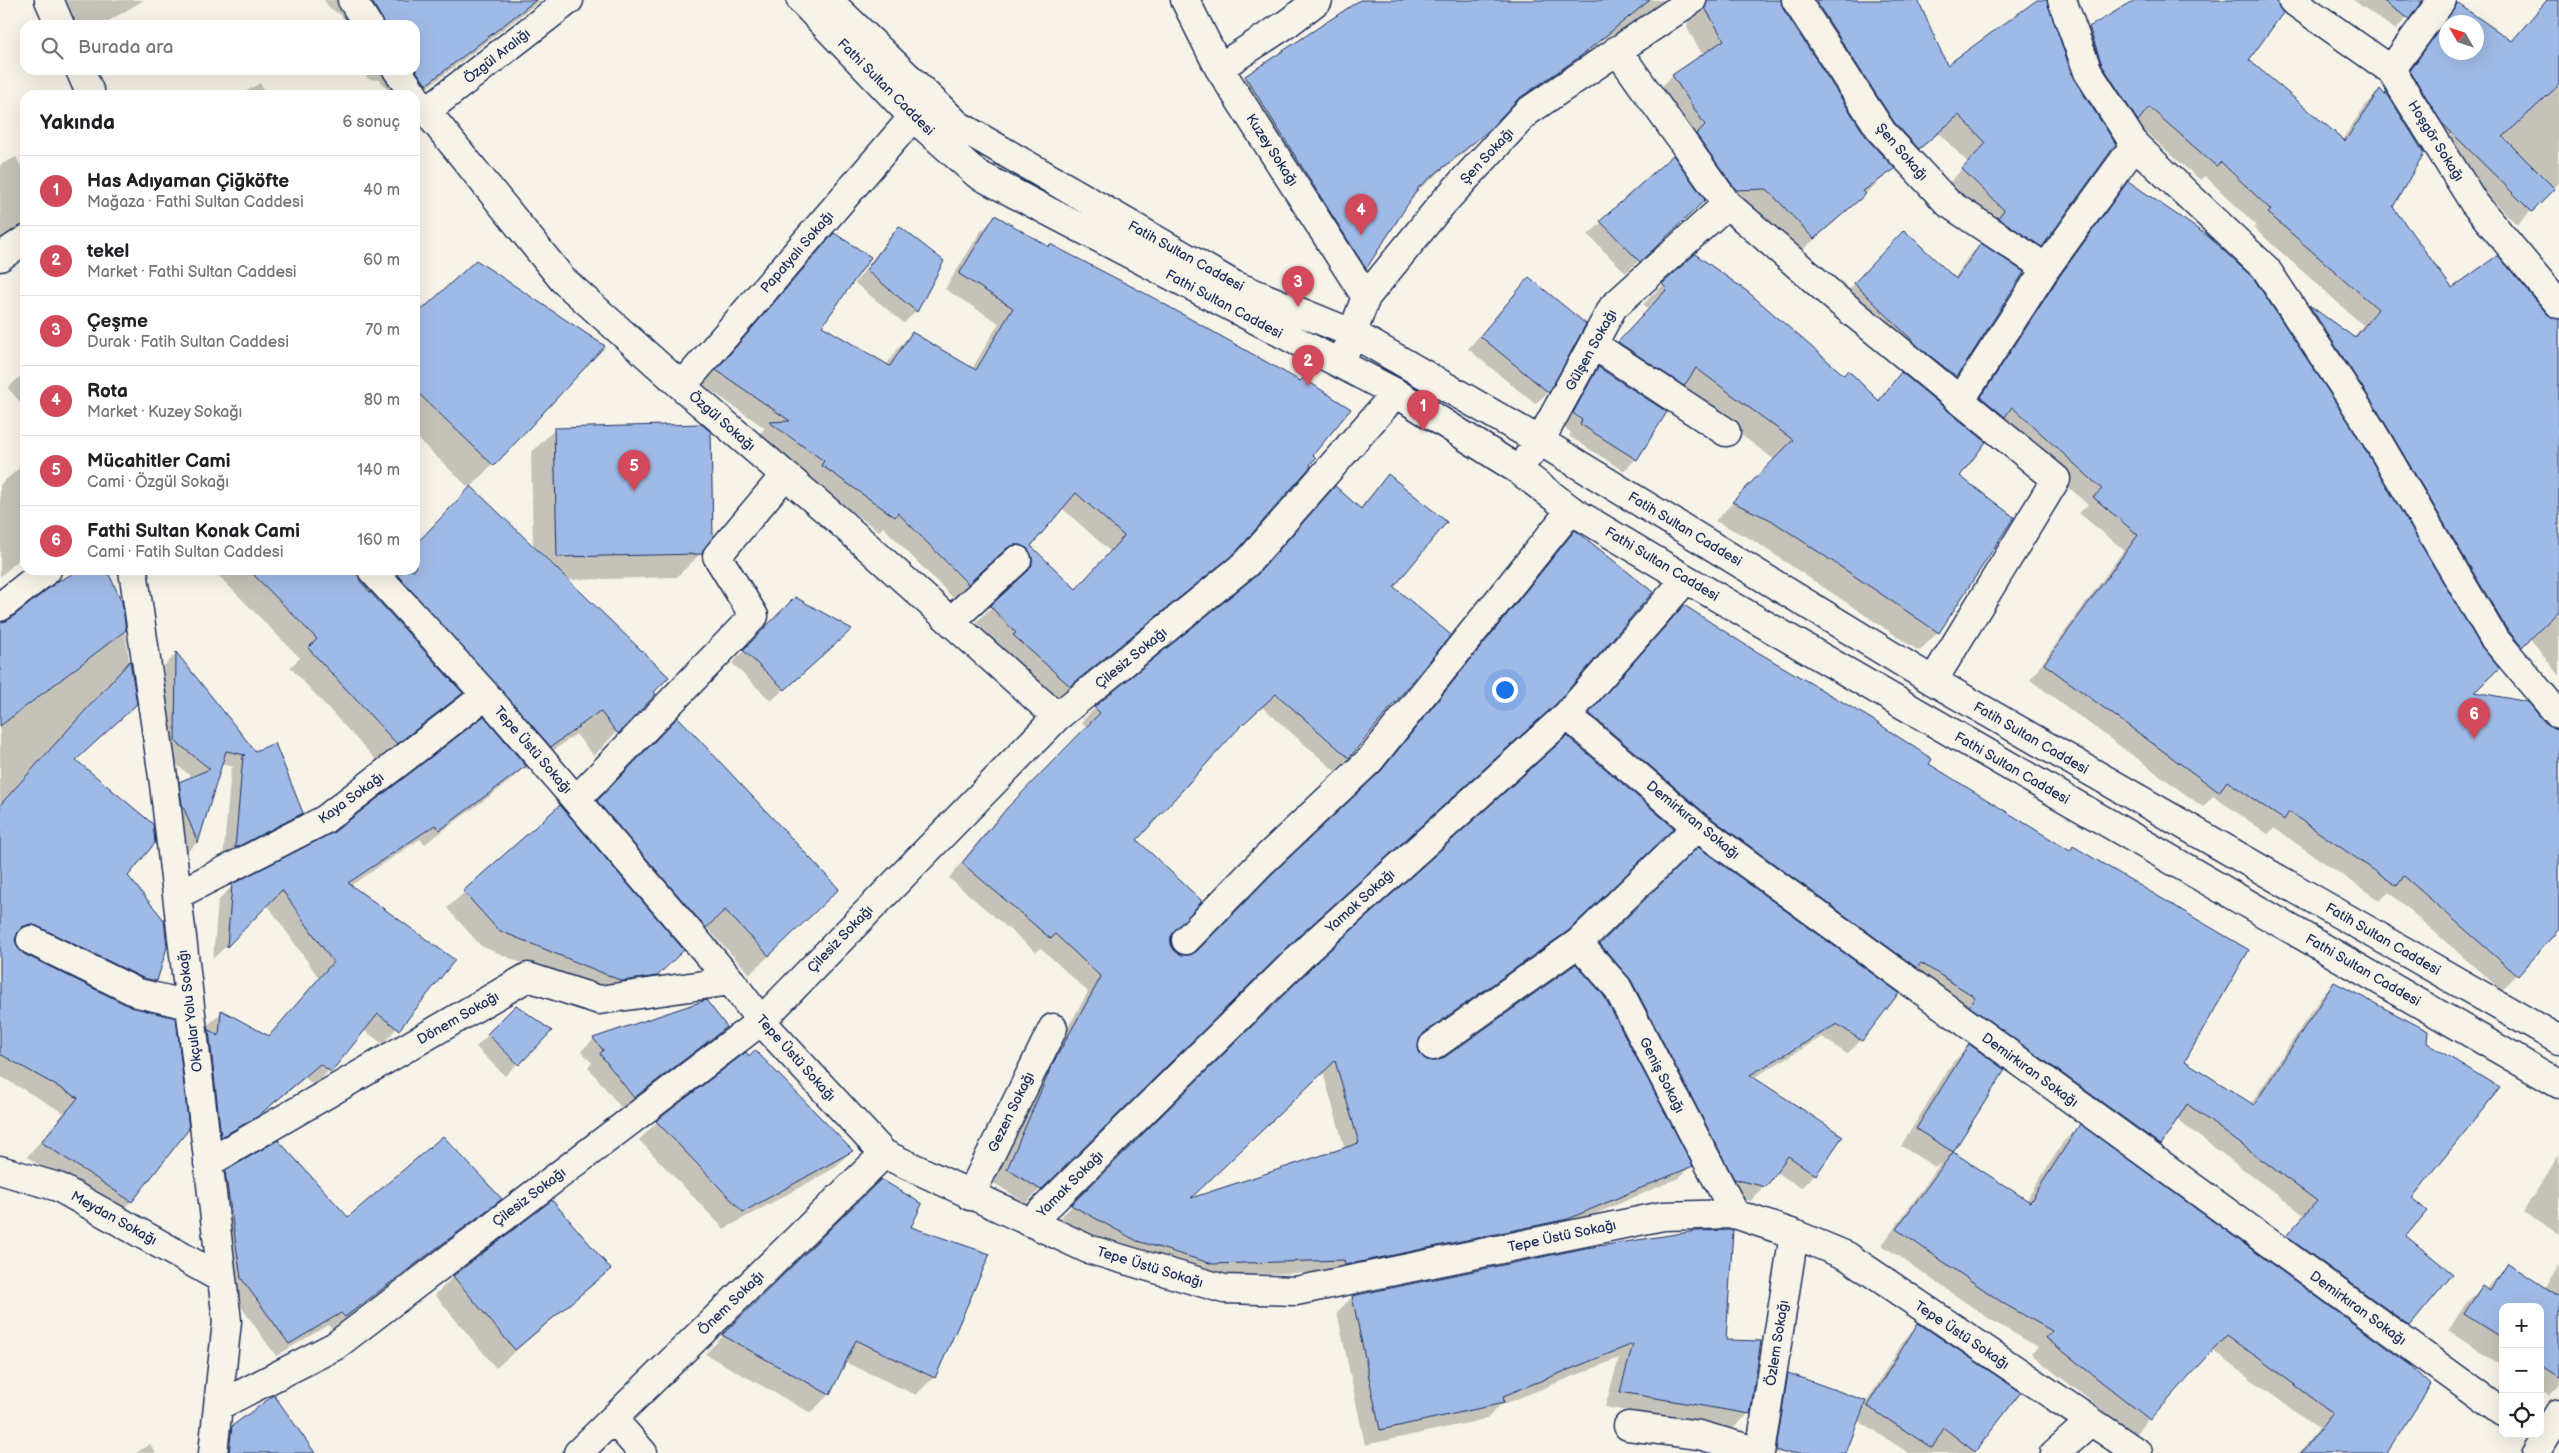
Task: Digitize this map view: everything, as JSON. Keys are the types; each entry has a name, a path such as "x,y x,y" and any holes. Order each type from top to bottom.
{"street":[{"path":"49,0 58,20"},
{"path":"352,0 365,20"},
{"name":"Özgül Aralığı","path":"420,100 569,0"},
{"name":"Fathi Sultan Caddesi","path":"801,0 913,117 977,174 1338,365 1396,393 1516,469 1571,510 1686,579 2559,1084"},
{"name":"Fatih Sultan Caddesi","path":"828,0 958,125 1234,285 1354,334 1540,441 1933,681 2559,1040"},
{"name":"Kuzey Sokağı","path":"1185,0 1219,68 1366,296"},
{"path":"1219,68 1288,23 1318,0"},
{"name":"Şen Sokağı","path":"1338,365 1354,334 1366,296 1442,204 1527,112 1692,0"},
{"name":"Şen Sokağı","path":"1796,0 1812,28 1882,132 1941,196 1948,203 2046,268"},
{"path":"2062,0 2088,72 2135,145 2266,269 2363,416 2493,637 2559,715"},
{"name":"Hoşgör Sokağı","path":"2292,0 2391,70 2474,203 2559,304"},
{"path":"2391,70 2442,0"},
{"path":"1617,50 1728,204 1840,302 2056,479 1933,681"},
{"path":"82,75 89,90"},
{"name":"Özgül Sokağı","path":"400,75 411,90"},
{"name":"Özgül Sokağı","path":"420,103 563,280 951,621 1057,717"},
{"name":"Papatyalı Sokağı","path":"682,386 913,117"},
{"path":"1960,401 2046,268 2135,145"},
{"name":"Gülşen Sokağı","path":"1516,469 1540,441 1613,307 1728,204"},
{"path":"0,257 20,243"},
{"path":"1594,344 1726,432"},
{"name":"Çilesiz Sokağı","path":"218,1406 335,1346 761,1021 1057,717 1247,563 1396,393"},
{"path":"576,800 754,616 717,556 785,475"},
{"path":"1186,940 1262,862 1370,760 1571,510"},
{"path":"951,621 1017,560"},
{"path":"0,607 40,575"},
{"name":"Okçular Yolu Sokağı","path":"134,575 177,895 227,1320 213,1453"},
{"name":"Tepe Üstü Sokağı","path":"377,575 486,695 731,981 761,1021 884,1154 970,1196 1032,1221 1088,1249 1224,1289 1296,1291 1663,1216 1734,1214 1794,1234 1846,1256 2138,1453"},
{"name":"Yamak Sokağı","path":"1032,1221 1308,948 1567,715 1686,579"},
{"name":"Kaya Sokağı","path":"177,895 324,820 486,695"},
{"name":"Demirkıran Sokağı","path":"1567,715 1697,828 2499,1410"},
{"path":"1433,1046 1578,943 1697,828"},
{"path":"31,940 138,993 189,1005"},
{"name":"Geniş Sokağı","path":"1578,943 1617,987 1734,1214"},
{"name":"Dönem Sokağı","path":"208,1163 528,978 599,1000 731,981"},
{"name":"Gezen Sokağı","path":"970,1196 1053,1028"},
{"name":"Önem Sokağı","path":"578,1453 884,1154"},
{"name":"Meydan Sokağı","path":"4,1179 58,1188 222,1279"},
{"name":"Özlem Sokağı","path":"1760,1452 1794,1234"},
{"path":"2542,1445 2559,1413"},
{"path":"613,1419 643,1453"},
{"path":"2055,1453 2090,1422"},
{"path":"1628,1426 1699,1435 1760,1452"}],"building":[{"path":"371,0 536,0 426,85 419,75 420,20 382,20"},
{"path":"1360,0 1650,0 1578,58 1518,99 1488,131 1419,187 1366,269 1245,76"},
{"path":"1707,0 1781,0 1783,9 1869,141 1895,169 1863,191 1866,194 1814,239 1767,189 1736,190 1696,134 1705,125 1672,75 1724,40 1705,8"},
{"path":"1815,0 1918,0 1947,65 2037,0 2047,0 2073,78 2116,144 2042,247 1998,218 2004,210 1962,169 1986,143 1959,115 1919,149 1894,122"},
{"path":"2135,0 2277,0 2283,13 2249,60 2345,141 2380,89 2385,95 2386,92 2424,153 2393,207 2452,288 2498,255 2547,314 2559,319 2559,611 2522,647 2506,628 2376,408 2309,305 2355,338 2378,309 2268,213 2271,210 2221,162 2216,166 2149,107 2138,121 2102,65 2089,27"},
{"path":"2382,0 2423,0 2409,19"},
{"path":"2547,0 2559,0 2559,85 2503,137 2555,189 2532,212 2442,123 2410,71 2439,29 2439,60 2484,60 2484,22 2512,41"},
{"path":"2457,3 2474,15 2449,15"},
{"path":"1673,155 1705,200 1640,262 1600,221"},
{"path":"2128,181 2209,237 2254,279 2350,424 2480,645 2499,668 2475,692 2528,702 2547,725 2559,730 2559,929 2518,976 2404,876 2397,886 2289,812 2284,820 2227,781 2219,792 2044,664 2138,535 2093,497 2102,489 2012,407 2005,417 1981,397 2059,277"},
{"path":"995,215 1049,247 1050,244 1150,296 1300,381 1303,378 1351,409 1313,455 1316,458 1310,464 1311,466 1236,552 1070,686 1013,635 1016,633 990,606 1032,565 1032,557 1028,549 1022,545 1014,545 1007,548 968,584 898,513 895,517 821,465 824,461 769,422 790,421 716,370 834,233 871,257 822,326 890,366 912,332 976,370 1013,308 959,274","holes":["1076,493 1124,536 1076,589 1031,546"]},
{"path":"899,226 944,261 917,312 866,270"},
{"path":"1904,230 1956,279 1981,243 2024,272 1957,377 1920,348 1854,283"},
{"path":"1695,254 1748,292 1844,375 1848,370 1879,401 1901,372 1986,442 1960,476 2014,517 1939,633 1771,520 1732,502 1793,440 1696,368 1684,386 1618,342 1667,289 1662,284"},
{"path":"476,260 605,346 494,466 420,395 420,311"},
{"path":"1529,277 1586,324 1549,393 1480,336"},
{"path":"1598,367 1667,412 1637,460 1580,424 1582,420 1573,413"},
{"path":"701,424 711,432 713,537 702,554 557,557 554,428"},
{"path":"1388,474 1447,522 1394,587 1451,635 1349,758 1276,694 1240,727 1137,840 1202,901 1171,936 1171,945 1175,951 1182,955 1190,955 1197,951 1273,873 1381,771 1575,530 1653,592 1556,704 1299,936 1041,1190 1007,1169 1053,1063 1101,977 1055,934 1051,939 962,863 1007,808 1100,713 1094,707 1257,575 1335,486 1361,509"},
{"path":"471,486 669,677 654,692 656,694 618,734 600,711 551,747 397,575 420,575 420,540"},
{"path":"71,575 109,575 122,602 126,630 0,726 0,622 10,619 58,581"},
{"path":"254,575 358,575 360,581 463,693 397,744 308,648 317,639"},
{"path":"795,597 852,629 785,690 743,650"},
{"path":"1684,605 1744,644 1873,720 1932,759 1929,764 2070,851 2073,846 2249,950 2185,1061 2254,1105 2334,982 2428,1031 2427,1043 2500,1088 2412,1198 2427,1211 2406,1236 2453,1274 2410,1326 2286,1236 2317,1201 2187,1104 2161,1145 1969,1006 1975,997 1921,963 1917,968 1707,815 1589,713"},
{"path":"176,652 255,751 275,743 303,813 235,848 243,756 245,755 226,751 198,843 182,804 179,782 210,769 175,741"},
{"path":"130,661 137,704 76,760 153,824 155,843 128,876 164,920 167,947 157,981 143,978 37,926 30,924 22,927 15,940 18,948 24,954 131,1007 176,1018 189,1129 132,1202 41,1142 78,1098 0,1054 0,805"},
{"path":"484,716 526,766 440,830 435,825 348,883 455,960 399,1030 378,1014 331,1072 320,1064 257,1117 221,1137 209,1030 219,1036 221,1010 269,1036 333,962 282,890 227,947 232,884 334,832"},
{"path":"678,717 839,889 769,956 725,910 706,928 597,801"},
{"path":"1567,736 1674,828 1568,931 1424,1033 1419,1040 1418,1048 1421,1055 1427,1060 1435,1061 1442,1059 1576,964 1604,996 1693,1166 1568,1219 1345,1265 1344,1260 1213,1264 1137,1241 1071,1205 1320,959","holes":["1335,1061 1359,1143 1191,1198"]},
{"path":"560,805 684,950 657,976 622,981 498,930 463,891"},
{"path":"1698,847 1899,993 1862,1041 1837,1024 1750,1075 1843,1136 1816,1175 1788,1156 1766,1187 1734,1179 1631,980 1600,944"},
{"path":"706,1000 727,1027 634,1098 600,1054 603,1050 593,1038"},
{"path":"516,1005 552,1031 519,1065 487,1034"},
{"path":"1969,1044 2005,1070 1953,1152 1916,1129"},
{"path":"755,1050 853,1151 743,1212 656,1121 746,1052 749,1056"},
{"path":"2080,1124 2410,1365 2431,1385 2387,1453 2301,1453 2333,1413 2227,1335 2150,1420 2046,1338 2052,1331 2006,1305 1896,1229 1953,1152 2030,1202"},
{"path":"443,1136 502,1199 345,1317 341,1313 289,1344 241,1278 225,1171 278,1140 348,1217"},
{"path":"881,1179 922,1204 911,1227 990,1254 935,1378 856,1340 830,1395 722,1335"},
{"path":"552,1200 611,1269 515,1350 453,1276"},
{"path":"1733,1230 1726,1340 1761,1341 1750,1414 1620,1392 1633,1344 1503,1396 1504,1403 1380,1430 1352,1296 1586,1248 1696,1231"},
{"path":"2508,1263 2559,1297 2559,1376 2544,1367 2544,1303 2499,1303 2499,1336 2464,1314 2482,1286 2490,1291"},
{"path":"1918,1323 2021,1392 1975,1452 1944,1428 1932,1448 1867,1406"},
{"path":"1788,1373 1866,1401 1846,1453 1784,1453 1776,1450"},
{"path":"274,1395 315,1453 229,1453 232,1426"}],"place":[{"name":"Rota","path":"1361,235"},
{"name":"Çeşme","path":"1298,307"},
{"name":"tekel","path":"1308,386"},
{"name":"Has Adıyaman Çiğköfte","path":"1423,431"},
{"name":"Mücahitler Cami","path":"634,491"},
{"name":"Fathi Sultan Konak Cami","path":"2474,739"}]}
